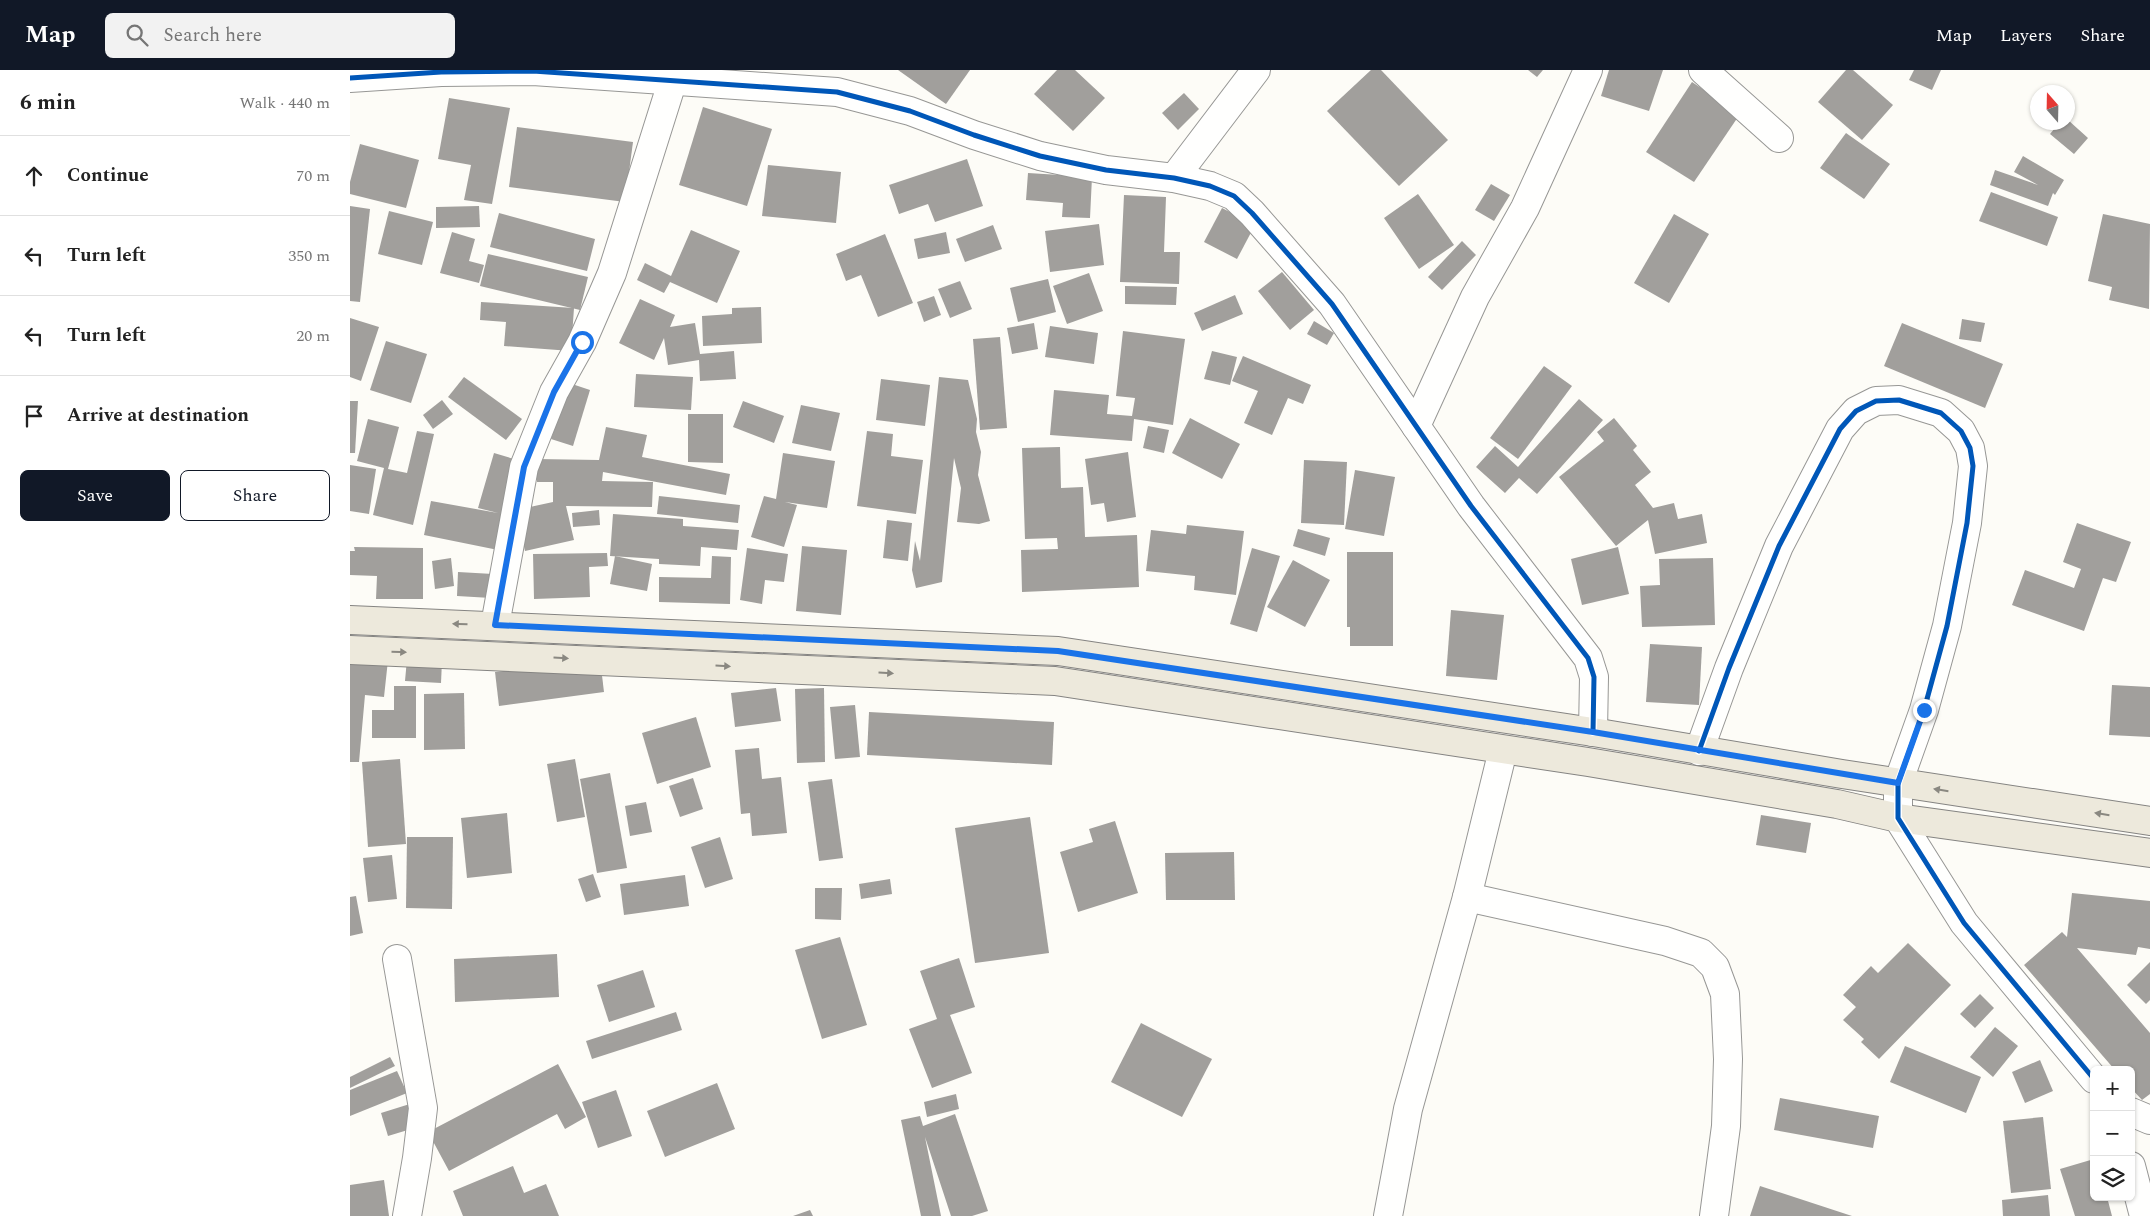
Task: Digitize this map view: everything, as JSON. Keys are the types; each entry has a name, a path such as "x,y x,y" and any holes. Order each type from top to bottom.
{"main road":[{"path":"350,620 1058,651 1593,732 1898,783 2150,821"},
{"path":"350,650 1055,681 1588,762 1837,804 1898,818 2150,853"}],"street":[{"path":"1174,178 1256,70"},
{"path":"1416,426 1475,297 1525,208 1588,70"},
{"path":"1703,70 1779,138"},
{"path":"350,78 441,72 533,71 675,75 837,92 910,111 974,135 1040,156 1106,170 1174,178 1210,186 1234,196 1252,213 1332,304 1471,506 1588,658 1594,676 1593,732"},
{"path":"495,625 524,467 554,392 582,342 612,273 675,75"},
{"path":"1699,751 1729,668 1779,546 1840,429 1856,411 1876,401 1899,400 1941,413 1961,431 1970,448 1972,466 1967,523 1947,626 1924,710 1898,783 1898,818 1964,923 2090,1074"},
{"path":"1388,1216 1408,1109 1467,897 1503,750"},
{"path":"1467,897 1665,941 1701,954 1715,967 1724,994 1728,1059 1726,1126 1714,1216"},
{"path":"397,959 423,1108 408,1216"},
{"path":"2135,1114 2150,1120"},
{"path":"2135,1181 2144,1216"}],"building":[{"path":"898,70 970,70 946,104"},
{"path":"1057,70 1075,70 1105,98 1073,131 1034,94"},
{"path":"1371,70 1381,70 1448,140 1399,186 1327,111"},
{"path":"1528,70 1543,70 1537,77"},
{"path":"1609,70 1663,70 1649,111 1601,96"},
{"path":"1846,70 1853,70 1893,105 1862,140 1818,102"},
{"path":"1914,70 1941,70 1932,90 1909,80"},
{"path":"1692,82 1740,114 1694,182 1646,152"},
{"path":"1184,93 1199,109 1178,130 1162,113"},
{"path":"449,98 510,108 492,204 464,200 471,165 438,159"},
{"path":"703,107 772,129 747,206 679,185"},
{"path":"2075,126 2088,138 2074,154 2050,134 2053,130 2075,130"},
{"path":"517,127 633,142 625,202 509,187"},
{"path":"1846,133 1890,164 1864,199 1820,168"},
{"path":"360,144 419,160 406,208 350,194 350,182"},
{"path":"2023,156 2064,180 2055,195 2053,193 2048,206 1990,185 1995,170 2038,185 2014,172"},
{"path":"967,159 983,206 935,222 928,204 899,214 889,185"},
{"path":"768,165 841,172 836,223 762,216"},
{"path":"1028,173 1092,177 1090,218 1062,217 1063,203 1026,200"},
{"path":"1491,184 1510,195 1494,221 1475,210"},
{"path":"1991,192 2058,217 2047,246 1979,221"},
{"path":"1418,194 1454,245 1419,269 1384,218"},
{"path":"1124,195 1166,197 1164,252 1180,252 1179,284 1120,282"},
{"path":"350,206 370,209 360,302 350,301"},
{"path":"479,206 480,227 436,228 436,207"},
{"path":"1222,208 1255,225 1237,259 1204,242"},
{"path":"389,211 433,222 422,265 378,254"},
{"path":"499,213 595,239 587,271 490,247"},
{"path":"1674,214 1709,234 1669,303 1634,283"},
{"path":"2103,214 2150,224 2149,309 2109,300 2112,287 2088,281"},
{"path":"1099,224 1104,265 1050,272 1045,231"},
{"path":"993,225 1002,249 965,262 956,239"},
{"path":"691,230 740,251 717,303 670,282 664,293 637,280 645,263 671,276"},
{"path":"452,232 475,239 469,261 484,265 479,283 440,273"},
{"path":"946,232 950,253 918,259 914,239"},
{"path":"885,234 913,303 878,317 861,275 846,281 836,254"},
{"path":"1462,241 1476,255 1442,290 1428,277"},
{"path":"488,254 588,277 580,310 480,286"},
{"path":"1282,272 1314,310 1290,330 1258,291"},
{"path":"1089,273 1103,311 1067,324 1053,286"},
{"path":"1048,279 1056,312 1018,322 1010,288"},
{"path":"960,281 972,309 950,318 938,289"},
{"path":"1125,286 1177,287 1176,305 1125,304"},
{"path":"1235,295 1243,314 1202,331 1194,313"},
{"path":"934,296 941,315 924,322 917,302"},
{"path":"640,299 675,315 670,327 695,323 700,354 734,351 736,379 700,381 699,360 668,365 664,338 654,360 619,343"},
{"path":"481,302 574,308 571,351 504,346 506,322 480,320"},
{"path":"761,307 762,343 703,346 702,316 732,314 732,308"},
{"path":"350,318 379,327 361,381 350,377"},
{"path":"1962,319 1985,323 1981,342 1959,339"},
{"path":"1314,321 1334,333 1327,345 1307,334"},
{"path":"1034,323 1038,349 1012,354 1007,328"},
{"path":"1902,323 2003,364 1985,408 1884,366"},
{"path":"1050,326 1098,333 1094,364 1045,357"},
{"path":"1123,331 1185,339 1173,425 1134,419 1132,441 1050,435 1054,390 1109,395 1107,414 1132,416 1135,398 1116,396"},
{"path":"1000,337 1007,428 980,430 973,339"},
{"path":"386,341 427,354 411,403 370,390"},
{"path":"1212,351 1237,357 1230,385 1204,379"},
{"path":"1243,356 1311,385 1303,404 1288,398 1272,435 1244,423 1258,391 1232,381"},
{"path":"1544,366 1572,386 1518,459 1490,438"},
{"path":"636,374 693,377 691,410 634,407"},
{"path":"464,377 522,419 506,440 448,397"},
{"path":"939,377 968,380 977,419 976,432 981,452 978,475 990,521 979,524 957,522 961,488 954,458 942,582 916,588 912,570 915,541 920,561"},
{"path":"881,379 930,385 925,426 876,420"},
{"path":"569,383 590,390 573,446 551,439"},
{"path":"1579,399 1603,420 1537,494 1519,478 1505,493 1476,467 1495,446 1518,467"},
{"path":"442,400 453,414 433,429 423,415"},
{"path":"350,401 358,401 355,453 350,453"},
{"path":"743,401 784,416 774,443 733,427"},
{"path":"801,405 840,413 831,451 792,443"},
{"path":"688,414 723,414 723,463 688,462"},
{"path":"1190,418 1240,444 1222,479 1172,453"},
{"path":"1614,418 1637,446 1633,450 1651,472 1635,485 1653,508 1674,503 1678,519 1702,514 1707,543 1655,554 1648,520 1616,546 1559,477 1604,441 1597,432"},
{"path":"368,419 399,427 388,469 407,473 417,431 434,434 413,525 373,515 384,468 357,461"},
{"path":"1148,426 1169,430 1164,453 1143,448"},
{"path":"606,427 647,435 642,457 730,474 726,495 603,472 602,481 653,482 652,507 566,506 574,540 525,551 516,510 553,502 553,482 537,482 537,459 599,460"},
{"path":"867,431 893,434 891,456 923,460 916,514 857,506"},
{"path":"1060,447 1061,488 1083,487 1085,537 1137,535 1139,587 1022,592 1021,550 1058,549 1057,538 1025,539 1022,448"},
{"path":"1128,452 1136,517 1107,522 1104,503 1091,505 1085,459"},
{"path":"494,453 517,460 503,551 424,535 431,501 498,513 478,508"},
{"path":"783,453 835,461 827,508 785,502 797,505 784,547 751,537 764,496 776,499"},
{"path":"1304,460 1347,462 1344,525 1301,523"},
{"path":"350,465 376,469 369,514 350,511"},
{"path":"1355,470 1395,477 1384,536 1345,529"},
{"path":"659,496 740,505 738,523 657,514"},
{"path":"599,510 600,525 573,527 572,513"},
{"path":"613,514 683,519 683,526 739,530 737,550 701,547 700,566 659,564 659,559 610,556"},
{"path":"887,520 912,523 908,561 883,558"},
{"path":"2077,523 2131,542 2116,582 2103,578 2084,631 2012,605 2025,570 2074,588 2081,569 2063,562"},
{"path":"1187,525 1244,531 1236,595 1194,590 1195,576 1146,571 1151,530 1186,534"},
{"path":"1298,529 1330,538 1325,556 1293,546"},
{"path":"802,546 847,550 841,615 796,611"},
{"path":"354,547 423,548 423,599 376,599 377,576 350,575 350,551 355,551"},
{"path":"1618,547 1629,594 1582,605 1571,559"},
{"path":"747,548 788,554 784,582 765,580 762,604 740,600"},
{"path":"1252,548 1280,556 1257,632 1230,624"},
{"path":"1347,552 1393,552 1393,646 1350,646 1350,627 1347,627"},
{"path":"607,553 608,566 589,567 590,597 534,599 533,554"},
{"path":"615,556 652,564 647,591 610,584"},
{"path":"712,556 731,557 730,604 659,602 659,577 711,578"},
{"path":"451,558 454,586 435,589 432,561"},
{"path":"1713,558 1715,625 1642,627 1640,586 1660,585 1659,559"},
{"path":"1293,560 1330,580 1305,627 1267,607"},
{"path":"458,572 493,574 491,598 457,596"},
{"path":"1451,610 1504,615 1497,680 1446,676"},
{"path":"1650,644 1702,647 1699,705 1646,702"},
{"path":"350,658 388,660 384,697 365,695 359,762 350,762"},
{"path":"407,659 442,661 441,683 405,681"},
{"path":"600,659 604,692 499,706 495,672"},
{"path":"2112,685 2150,687 2150,737 2109,735"},
{"path":"394,686 416,686 416,738 372,738 372,710 394,710"},
{"path":"776,688 781,721 735,727 731,693"},
{"path":"824,688 825,762 797,763 795,689"},
{"path":"464,693 465,749 424,750 424,694"},
{"path":"855,705 860,757 835,759 830,707"},
{"path":"869,712 1054,722 1052,765 867,755"},
{"path":"696,717 711,767 657,784 642,733"},
{"path":"759,748 762,779 781,777 787,833 752,836 750,813 741,814 735,750"},
{"path":"400,759 406,844 368,847 362,762"},
{"path":"575,759 585,817 557,822 547,764"},
{"path":"610,773 627,868 597,873 580,779"},
{"path":"693,778 703,809 680,817 669,786"},
{"path":"832,779 843,858 819,861 808,782"},
{"path":"646,802 652,832 630,836 625,806"},
{"path":"507,813 512,873 467,878 461,818"},
{"path":"1761,815 1811,823 1806,853 1756,845"},
{"path":"1030,817 1049,953 975,963 955,828"},
{"path":"1115,821 1138,893 1078,912 1060,852 1093,842 1089,829"},
{"path":"407,837 453,837 452,909 406,908"},
{"path":"720,837 733,879 705,888 691,847"},
{"path":"1234,852 1235,900 1166,900 1165,853"},
{"path":"392,855 397,899 368,902 363,858"},
{"path":"593,874 601,897 586,902 578,879"},
{"path":"685,875 689,906 624,915 620,884"},
{"path":"890,879 892,894 861,899 859,884"},
{"path":"815,888 842,888 841,920 815,919"},
{"path":"2072,893 2150,901 2150,949 2138,947 2136,955 2077,948 2150,1033 2150,1094 2142,1100 2135,1092 2135,1066 2112,1066 2024,965 2062,932 2067,937"},
{"path":"356,896 363,933 350,936 350,897"},
{"path":"840,937 867,1025 822,1039 795,950"},
{"path":"1908,943 1951,985 1879,1059 1861,1042 1864,1039 1843,1020 1856,1007 1843,995 1871,966 1878,973"},
{"path":"557,954 559,997 455,1002 454,959"},
{"path":"959,958 975,1007 950,1015 972,1073 932,1088 909,1029 937,1019 920,971"},
{"path":"2150,962 2150,1000 2146,1004 2127,985"},
{"path":"643,970 655,1007 609,1022 597,985"},
{"path":"1980,994 1994,1008 1975,1028 1960,1014"},
{"path":"676,1012 682,1030 592,1059 586,1041"},
{"path":"1141,1023 1212,1059 1182,1117 1111,1082"},
{"path":"1995,1027 2018,1046 1993,1077 1970,1057"},
{"path":"1905,1046 1981,1077 1966,1113 1890,1082"},
{"path":"390,1057 395,1066 350,1088 350,1077"},
{"path":"2040,1060 2053,1091 2025,1103 2012,1072"},
{"path":"558,1064 586,1117 565,1129 557,1114 449,1171 428,1132"},
{"path":"397,1071 407,1093 350,1116 350,1090"},
{"path":"717,1083 735,1129 665,1157 647,1111"},
{"path":"616,1090 632,1136 598,1148 582,1102"},
{"path":"956,1094 959,1109 927,1117 924,1102"},
{"path":"1780,1098 1879,1116 1873,1148 1774,1130"},
{"path":"413,1103 421,1126 388,1136 381,1113"},
{"path":"955,1114 988,1211 972,1216 951,1216 925,1137 941,1216 921,1216 901,1120 920,1116 923,1126"},
{"path":"2043,1117 2051,1189 2011,1193 2003,1121"},
{"path":"2090,1160 2090,1201 2108,1201 2112,1216 2075,1216 2060,1169"},
{"path":"513,1166 524,1193 546,1184 559,1216 463,1216 453,1191"},
{"path":"384,1180 389,1216 350,1216 350,1185"},
{"path":"1760,1186 1852,1216 1750,1216"},
{"path":"2048,1195 2050,1216 2003,1216 2002,1200"},
{"path":"810,1210 813,1216 793,1216"}],"cycle path":[{"path":"350,78 441,72 533,71 837,92 910,111 974,135 1040,156 1106,170 1174,178 1210,186 1234,196 1252,213 1332,304 1471,506 1588,658 1594,677 1593,732"},
{"path":"1699,751 1729,668 1779,546 1840,429 1856,411 1876,401 1899,400 1941,413 1961,431 1970,448 1973,466 1967,523 1947,626 1924,710 1898,783 1898,818 1964,923 2090,1074"}],"route":[{"path":"582,342 554,392 524,467 495,625 1058,651 1593,732 1898,783 1924,710"}]}
